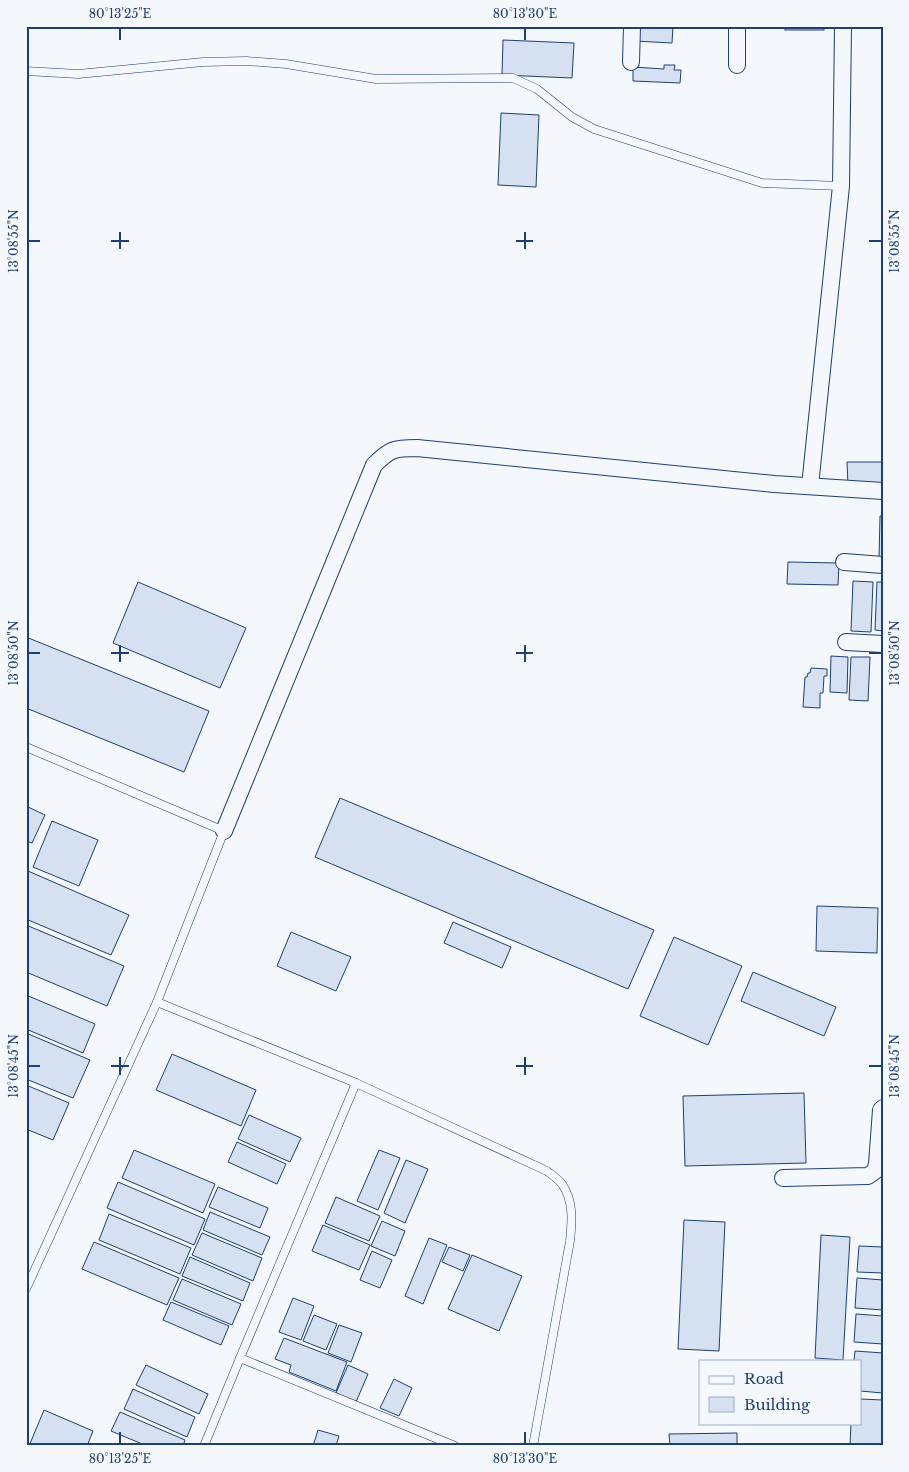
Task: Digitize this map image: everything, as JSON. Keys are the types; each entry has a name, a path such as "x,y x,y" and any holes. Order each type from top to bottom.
{"street":[{"path":"631,62 632,26"},
{"path":"737,26 737,65"},
{"path":"810,486 841,186 843,26"},
{"path":"224,831 374,465 386,453 399,448 417,448 810,486 883,491"},
{"path":"844,562 883,565"},
{"path":"846,642 883,644"},
{"path":"783,1178 868,1176 875,1171 878,1164 881,1110 883,1108"}],"lane":[{"path":"26,71 78,74 204,62 246,61 286,64 376,79 513,78 537,89 572,117 594,129 762,183 841,186"},
{"path":"26,747 224,831 158,1002 26,1289"},
{"path":"158,1002 356,1083 547,1171 562,1184 570,1201 572,1221 570,1241 533,1446"},
{"path":"204,1446 356,1083"},
{"path":"240,1358 455,1446"}],"building":[{"path":"635,26 673,26 672,43 634,41"},
{"path":"785,26 824,26 824,30 785,30"},
{"path":"503,40 574,43 572,78 502,75"},
{"path":"664,65 675,65 674,70 681,70 680,83 633,81 633,67 664,69"},
{"path":"501,113 539,115 536,187 498,185"},
{"path":"847,462 883,462 883,484 848,485"},
{"path":"880,516 883,516 883,561 879,560"},
{"path":"788,562 839,563 838,585 787,584"},
{"path":"853,581 873,582 871,632 851,631"},
{"path":"138,582 246,628 220,688 113,643"},
{"path":"877,582 883,582 883,631 875,630"},
{"path":"26,637 209,711 184,772 26,708"},
{"path":"831,656 848,657 847,693 830,692"},
{"path":"851,657 870,657 868,701 849,700"},
{"path":"811,668 827,669 827,676 824,676 823,693 820,693 820,708 803,707 805,677 810,673"},
{"path":"340,798 654,930 628,989 315,857"},
{"path":"26,806 45,815 32,843 26,841"},
{"path":"52,821 98,840 79,886 33,867"},
{"path":"28,871 129,915 111,955 26,919 26,876"},
{"path":"817,906 878,908 877,953 816,951"},
{"path":"453,922 511,947 502,968 444,943"},
{"path":"26,925 124,966 107,1006 26,972"},
{"path":"291,932 351,957 336,991 277,966"},
{"path":"674,937 742,966 708,1045 640,1016"},
{"path":"753,972 836,1007 824,1036 741,1001"},
{"path":"26,995 95,1024 83,1053 26,1029"},
{"path":"26,1033 90,1060 73,1098 26,1079"},
{"path":"172,1054 256,1090 241,1126 156,1090"},
{"path":"26,1085 69,1103 53,1140 26,1129"},
{"path":"804,1093 806,1163 685,1166 683,1096"},
{"path":"249,1115 301,1138 290,1162 238,1139"},
{"path":"237,1142 286,1164 277,1184 228,1162"},
{"path":"134,1150 215,1184 203,1213 122,1178"},
{"path":"379,1150 400,1158 378,1210 357,1201"},
{"path":"406,1160 428,1169 405,1223 384,1213"},
{"path":"118,1182 205,1219 194,1245 107,1208"},
{"path":"218,1187 268,1208 260,1228 209,1207"},
{"path":"336,1197 380,1216 369,1241 325,1223"},
{"path":"210,1212 270,1237 262,1255 203,1230"},
{"path":"109,1214 191,1248 180,1274 99,1240"},
{"path":"684,1220 725,1222 719,1351 678,1349"},
{"path":"382,1221 405,1231 395,1256 371,1246"},
{"path":"323,1225 370,1245 359,1270 312,1251"},
{"path":"202,1233 262,1258 253,1281 192,1255"},
{"path":"821,1235 850,1237 843,1360 815,1358"},
{"path":"429,1238 447,1245 423,1304 405,1296"},
{"path":"94,1242 179,1278 167,1305 82,1269"},
{"path":"859,1246 883,1247 883,1273 857,1272"},
{"path":"449,1247 470,1255 463,1271 442,1262"},
{"path":"372,1251 392,1260 380,1288 360,1280"},
{"path":"472,1255 522,1276 499,1331 448,1309"},
{"path":"190,1257 250,1283 243,1301 182,1276"},
{"path":"857,1278 883,1280 883,1310 855,1308"},
{"path":"182,1279 241,1304 232,1325 173,1300"},
{"path":"293,1298 314,1306 301,1340 279,1332"},
{"path":"171,1302 229,1326 221,1345 163,1320"},
{"path":"856,1314 883,1316 883,1344 854,1342"},
{"path":"314,1315 337,1324 326,1350 303,1341"},
{"path":"339,1325 362,1333 351,1362 328,1353"},
{"path":"284,1338 347,1362 336,1391 289,1372 291,1365 275,1359"},
{"path":"855,1351 883,1353 883,1393 862,1391 862,1360 854,1360"},
{"path":"146,1365 208,1394 199,1414 136,1385"},
{"path":"348,1365 368,1374 356,1402 336,1393"},
{"path":"394,1379 412,1388 399,1416 380,1408"},
{"path":"133,1389 195,1417 187,1437 124,1409"},
{"path":"862,1399 883,1400 883,1446 850,1446 851,1424 862,1424"},
{"path":"44,1410 93,1431 87,1446 29,1446"},
{"path":"120,1412 185,1440 183,1446 147,1446 111,1431"},
{"path":"318,1430 339,1436 336,1446 313,1446"},
{"path":"737,1433 737,1446 670,1446 669,1434"}]}
